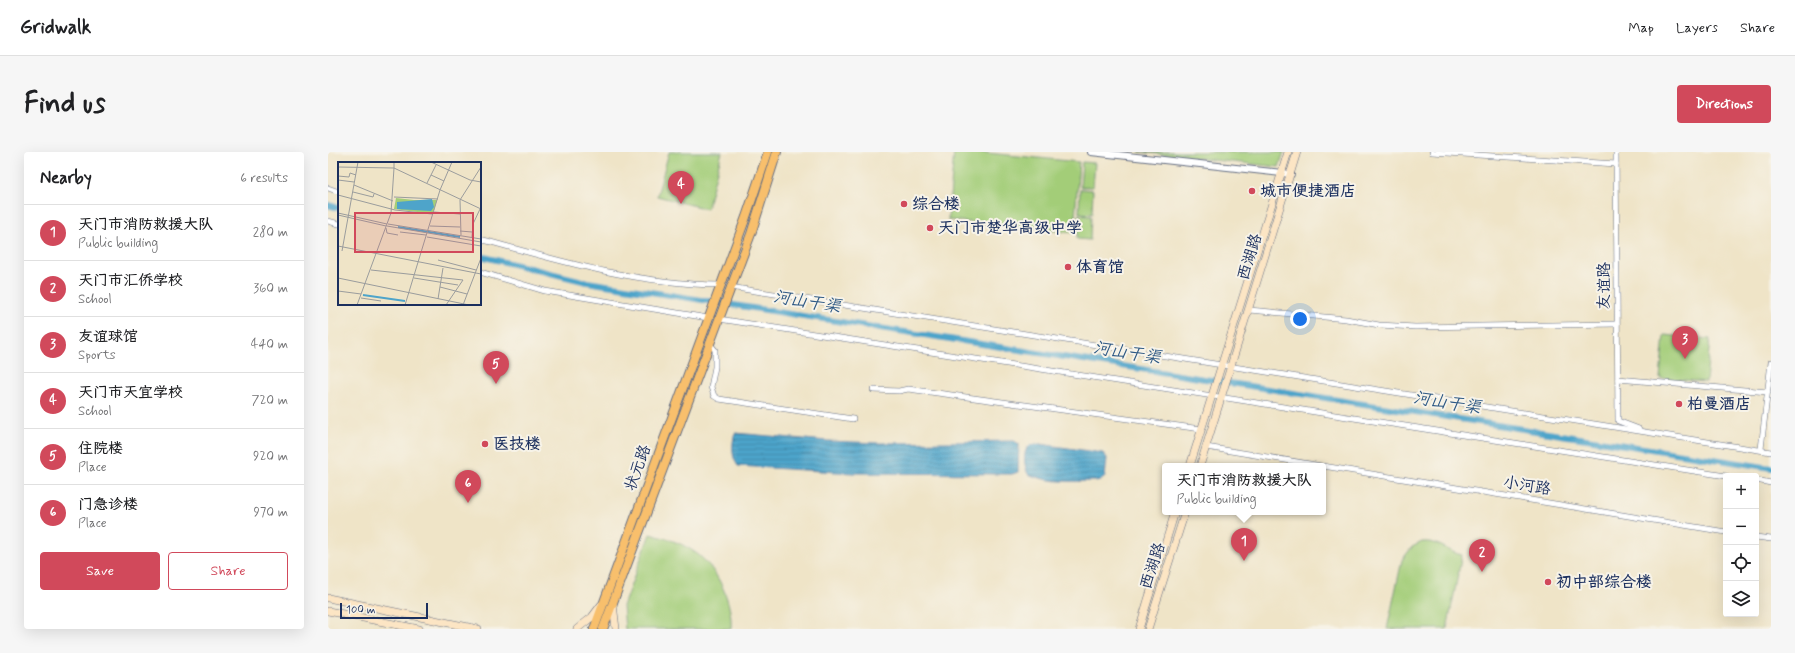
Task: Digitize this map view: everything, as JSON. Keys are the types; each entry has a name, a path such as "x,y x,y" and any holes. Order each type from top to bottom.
{"main road":[{"path":"719,287 752,202 768,152"},
{"path":"730,289 761,204 777,152"},
{"name":"西湖路","path":"1212,395 1288,152"},
{"name":"西湖路","path":"1221,396 1231,368 1297,152"},
{"name":"状元路","path":"594,629 719,287"},
{"name":"状元路","path":"604,629 730,289"},
{"path":"1191,463 1212,395"},
{"path":"1201,463 1221,396"},
{"name":"西湖路","path":"1139,629 1174,515"},
{"name":"西湖路","path":"1148,629 1184,515"},
{"path":"328,598 478,629"},
{"path":"577,629 592,617 604,601"},
{"path":"613,604 616,629"},
{"path":"328,611 419,629"}],"street":[{"path":"1091,152 1291,174"},
{"path":"1432,152 1616,164"},
{"name":"友谊路","path":"1616,152 1618,421 1651,433"},
{"path":"328,188 338,192"},
{"path":"328,221 338,224"},
{"path":"481,239 557,261 613,274 667,282 719,287"},
{"path":"481,272 545,291 709,317"},
{"path":"730,289 1231,368 1566,418 1651,433 1761,449 1771,452"},
{"path":"1248,310 1346,319 1379,326 1415,327 1617,324"},
{"path":"719,319 1221,396 1723,476"},
{"path":"710,344 715,350 715,366 711,387 714,396 719,399 853,419"},
{"path":"1761,449 1771,362"},
{"path":"1618,379 1768,392"},
{"path":"873,390 899,391 908,389 1201,429"},
{"name":"小河路","path":"1206,447 1304,463"},
{"name":"小河路","path":"1326,467 1723,532"},
{"path":"1759,481 1771,483"},
{"path":"1759,537 1771,539"}],"green space":[{"path":"669,152 722,152 707,209 657,196"},
{"path":"954,152 977,152 1079,162 1074,233 948,220"},
{"path":"1139,152 1284,152 1279,167"},
{"path":"1082,162 1095,163 1093,187 1080,187"},
{"path":"1080,189 1093,190 1092,214 1079,213"},
{"path":"1078,215 1091,216 1090,240 1077,239"},
{"path":"1664,335 1710,339 1706,382 1660,378"},
{"path":"650,534 683,545 702,558 709,566 716,575 726,596 731,619 731,629 625,629 623,606"},
{"path":"1422,542 1438,544 1462,555 1447,629 1387,629 1402,560 1412,547"}],"water":[{"path":"735,433 827,441 880,443 1014,441 1019,444 1018,472 1012,474 853,473 738,466 734,458 733,450"},
{"path":"1040,444 1103,453 1107,458 1105,477 1100,481 1055,481 1028,474 1025,462 1027,448 1030,445"}],"waterway":[{"name":"河山干渠","path":"328,205 338,208"},
{"name":"河山干渠","path":"481,256 587,282 1771,468"}],"place":[{"name":"城市便捷酒店","path":"1252,191"},
{"name":"天门市天宜学校","path":"681,204"},
{"name":"综合楼","path":"904,204"},
{"name":"天门市楚华高级中学","path":"930,228"},
{"name":"体育馆","path":"1068,267"},
{"name":"友谊球馆","path":"1685,359"},
{"name":"住院楼","path":"496,384"},
{"name":"柏曼酒店","path":"1679,404"},
{"name":"医技楼","path":"485,444"},
{"name":"门急诊楼","path":"468,503"},
{"name":"天门市消防救援大队","path":"1244,561"},
{"name":"天门市汇侨学校","path":"1482,572"},
{"name":"初中部综合楼","path":"1548,582"}]}
